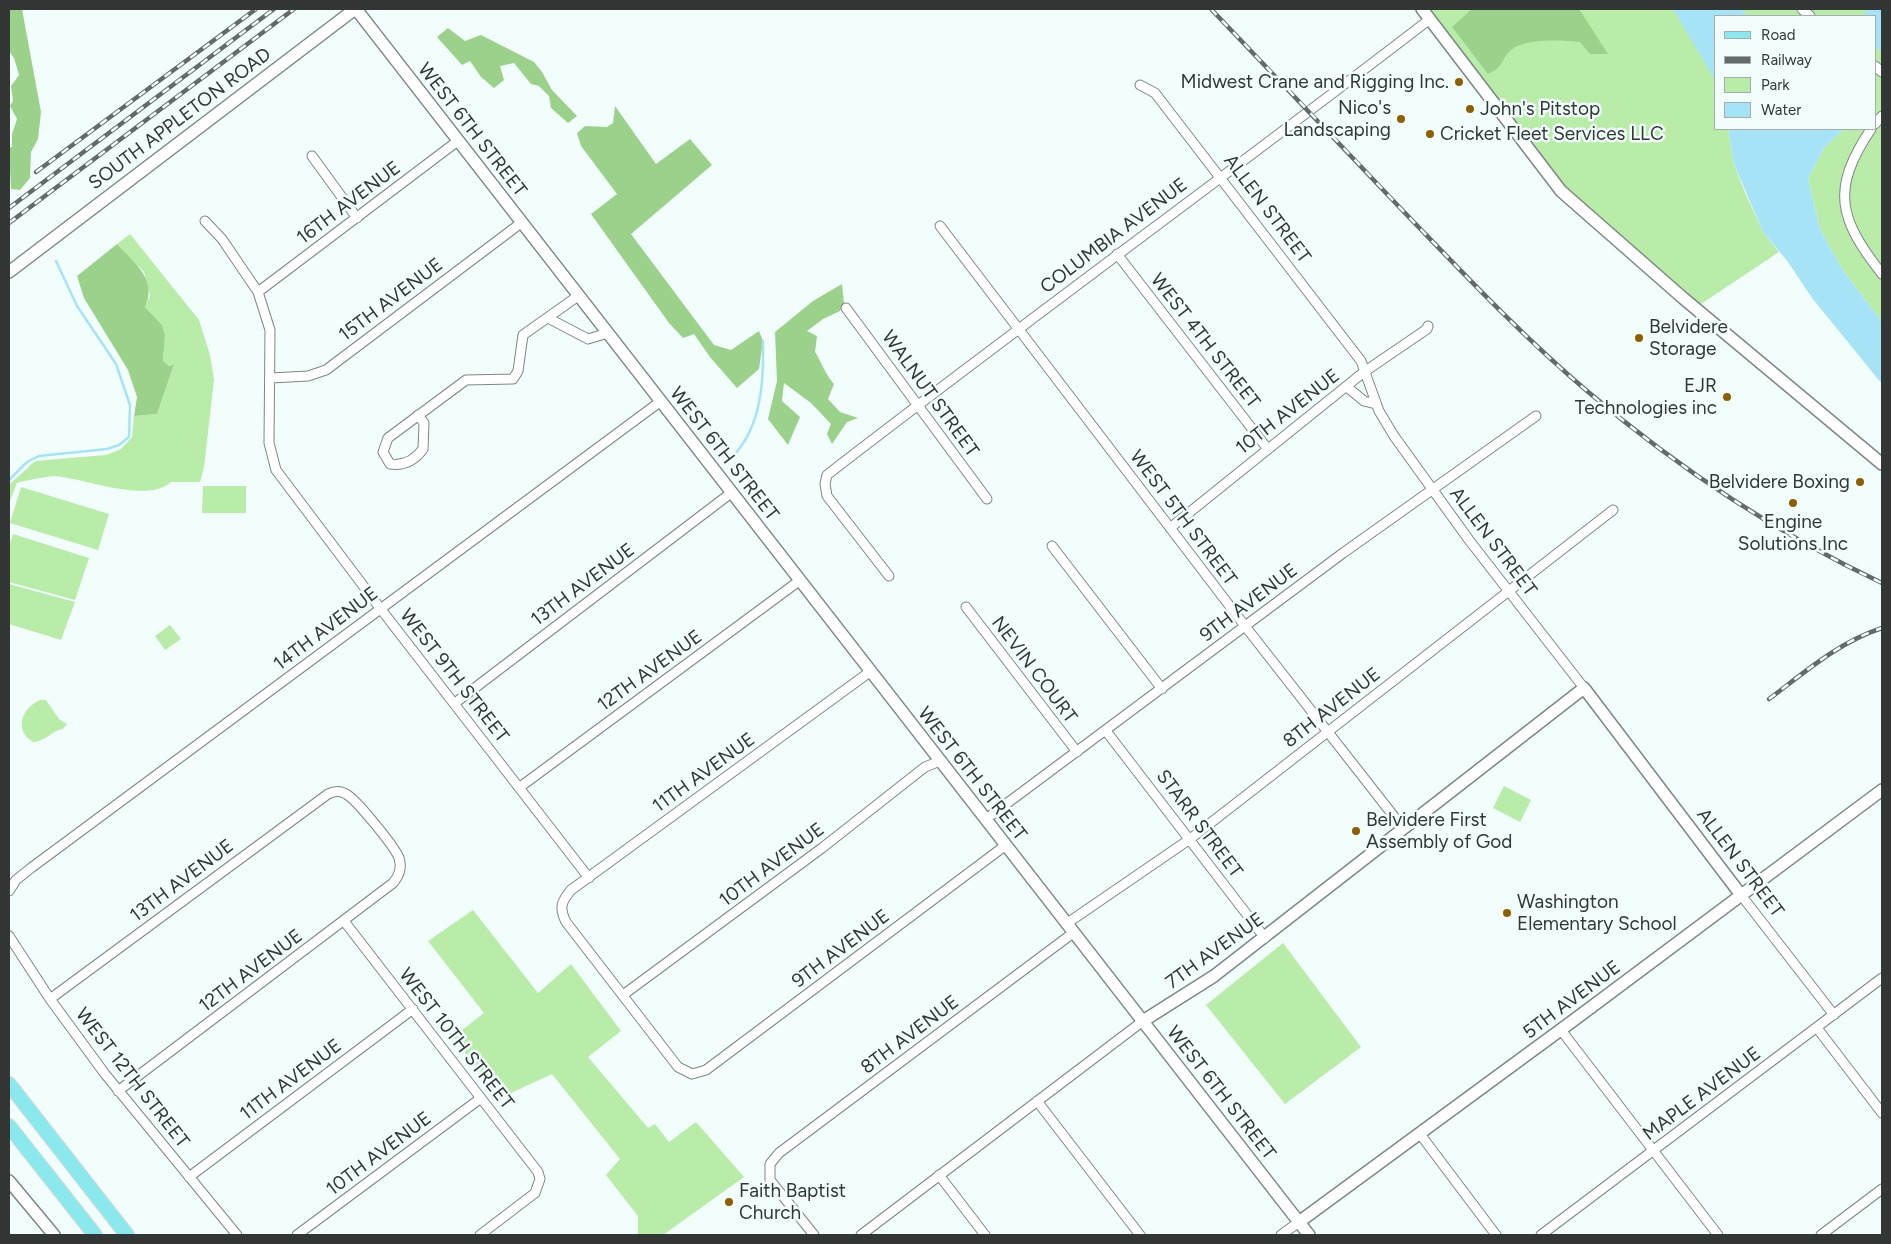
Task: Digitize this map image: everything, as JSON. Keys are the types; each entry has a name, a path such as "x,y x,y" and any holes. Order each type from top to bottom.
{"main road":[{"path":"11,1086 127,1235"},
{"path":"9,1127 95,1235"}],"street":[{"name":"WEST 6TH STREET","path":"356,9 1309,1235"},
{"name":"SOUTH APPLETON ROAD","path":"9,271 356,9"},
{"path":"1422,9 1561,191 1676,292 1882,464"},
{"name":"COLUMBIA AVENUE","path":"889,576 827,496 824,484 827,476 1117,254 1310,113 1430,20"},
{"name":"ALLEN STREET","path":"1140,85 1155,93 1361,361 1376,404 1394,436 1432,489 1834,1014"},
{"path":"1870,130 1856,151 1846,176 1844,198 1847,214 1863,248 1882,274"},
{"name":"16TH AVENUE","path":"258,292 458,140"},
{"path":"312,156 357,218"},
{"name":"WEST 9TH STREET","path":"205,221 222,239 258,292 270,330 269,443 276,470 588,878"},
{"name":"15TH AVENUE","path":"271,378 308,376 326,370 521,223"},
{"name":"WEST 5TH STREET","path":"940,226 1017,330 1403,828"},
{"name":"WEST 4TH STREET","path":"1117,254 1267,448"},
{"path":"418,415 424,423 423,449 410,461 402,464 390,464 382,452 385,442 418,415 466,380 513,379 518,371 523,335 578,296"},
{"name":"WALNUT STREET","path":"846,308 988,499"},
{"path":"548,318 588,339 608,333"},
{"name":"10TH AVENUE","path":"1170,528 1267,448 1364,372 1427,329 1428,326"},
{"path":"1347,387 1364,401 1376,404"},
{"name":"14TH AVENUE","path":"10,888 31,868 661,401"},
{"name":"9TH AVENUE","path":"986,819 1245,626 1432,489 1536,416"},
{"name":"13TH AVENUE","path":"455,703 731,493"},
{"name":"8TH AVENUE","path":"814,1235 770,1180 768,1166 779,1153 1328,733 1613,510"},
{"path":"1052,546 1162,689"},
{"name":"12TH AVENUE","path":"520,787 800,581"},
{"name":"NEVIN COURT","path":"966,607 1078,752"},
{"name":"11TH AVENUE","path":"623,995 566,922 562,914 562,904 571,890 871,671"},
{"name":"7TH AVENUE","path":"861,1235 1143,1022 1214,976 1265,938 1584,688"},
{"name":"STARR STREET","path":"1106,731 1265,938"},
{"name":"10TH AVENUE","path":"623,995 822,848 924,767 940,761"},
{"name":"5TH AVENUE","path":"1281,1235 1561,1030 1882,790"},
{"name":"13TH AVENUE","path":"50,999 321,798 334,792 345,793 350,796 392,846 398,858 400,872"},
{"name":"9TH AVENUE","path":"623,995 678,1068 692,1074 706,1070 1006,845"},
{"name":"12TH AVENUE","path":"118,1091 393,883 400,872"},
{"name":"WEST 10TH STREET","path":"344,921 535,1165 540,1179 535,1193 480,1235"},
{"name":"WEST 12TH STREET","path":"9,936 50,999 118,1091 237,1235"},
{"name":"MAPLE AVENUE","path":"1541,1235 1882,978"},
{"name":"11TH AVENUE","path":"188,1177 413,1009"},
{"path":"1816,1028 1882,1113"},
{"path":"1561,1030 1718,1235"},
{"name":"10TH AVENUE","path":"298,1235 481,1098"},
{"path":"1037,1101 1140,1235"},
{"path":"1420,1134 1496,1235"},
{"path":"939,1176 985,1235"},
{"path":"9,1181 54,1235"},
{"path":"1820,1235 1882,1189"}],"green space":[{"path":"9,9 22,9 41,112 38,139 31,152 30,178 20,190 11,189 9,147 12,147 12,134 17,119 10,106 13,101 11,86 19,75 14,58 9,51"},
{"path":"1422,9 1673,9 1713,74 1714,130 1728,130 1734,164 1744,190 1763,232 1779,252 1695,308 1584,213"},
{"path":"1472,9 1579,9 1608,54 1590,54 1580,42 1554,40 1525,43 1511,50 1500,66 1488,74 1452,27"},
{"path":"1741,9 1882,9 1882,322 1842,269 1820,229 1808,179 1824,148 1843,130 1876,130 1876,15 1747,15"},
{"path":"448,28 465,41 481,35 534,62 552,90 577,116 568,123 551,108 549,96 539,86 531,84 514,63 500,66 504,80 494,88 481,77 470,61 462,65 437,37"},
{"path":"615,106 656,164 690,139 712,165 631,234 714,345 731,350 759,331 763,341 759,369 737,388 710,357 694,334 683,338 669,323 591,214 617,194 581,146 577,133 585,126 607,127 613,123"},
{"path":"130,234 199,320 210,355 214,380 204,467 200,482 171,482 161,488 147,491 115,488 52,476 17,483 9,503 9,485 35,461 106,455 121,449 132,437 134,416 157,414 174,366 169,366 163,361 165,335 162,325 145,307 150,295 144,272 117,244"},
{"path":"117,244 137,265 146,280 148,297 145,307 162,325 165,335 163,361 169,366 174,365 157,414 134,416 137,397 128,370 84,298 77,276"},
{"path":"842,284 844,303 840,311 823,319 807,331 817,336 815,352 834,384 828,399 840,412 858,418 847,422 832,444 827,434 831,424 811,403 784,383 782,401 800,417 788,445 768,419 777,381 775,332 813,301"},
{"path":"203,486 246,486 246,513 202,513"},
{"path":"21,487 109,514 98,550 10,523"},
{"path":"13,534 89,558 75,600 9,582 9,547"},
{"path":"9,584 75,602 61,640 9,624"},
{"path":"170,625 181,639 165,650 155,636"},
{"path":"40,700 46,700 59,719 67,724 63,729 33,742 23,732 22,720 28,708"},
{"path":"1504,786 1531,800 1520,822 1493,808"},
{"path":"473,910 538,993 571,964 621,1031 588,1057 648,1128 655,1124 669,1142 696,1122 744,1177 663,1235 638,1235 638,1216 606,1175 620,1159 552,1074 500,1098 453,1037 484,1013 428,941"},
{"path":"1283,943 1361,1047 1285,1104 1206,1005"}],"water":[{"path":"1673,9 1741,9 1747,15 1714,15 1714,78"},
{"path":"1865,9 1882,9 1882,52 1876,47 1876,15 1865,15"},
{"path":"1728,130 1843,130 1824,148 1808,179 1820,229 1842,269 1882,322 1882,384 1812,298 1788,262 1763,232 1734,164"}],"waterway":[{"path":"9,480 27,462 39,456 107,449 119,445 129,437 130,405 116,364 77,306 56,261"},
{"path":"726,463 738,451 747,437 758,407 763,374 763,341"}],"railway":[{"path":"36,172 256,9"},
{"path":"9,208 274,9"},
{"path":"9,223 294,9"},
{"path":"1211,9 1471,282 1539,349 1587,391 1656,446 1728,497 1804,543 1882,583"},
{"path":"1769,699 1837,649 1882,628"}],"place":[{"name":"Midwest Crane and Rigging Inc.","path":"1459,82"},
{"name":"John's Pitstop","path":"1470,109"},
{"name":"Nico's Landscaping","path":"1401,119"},
{"name":"Cricket Fleet Services LLC","path":"1430,134"},
{"name":"Belvidere Storage","path":"1639,338"},
{"name":"EJR Technologies inc","path":"1727,397"},
{"name":"Belvidere Boxing","path":"1860,482"},
{"name":"Engine Solutions Inc","path":"1793,503"},
{"name":"Belvidere First Assembly of God","path":"1356,831"},
{"name":"Washington Elementary School","path":"1507,913"},
{"name":"Faith Baptist Church","path":"729,1202"}]}
